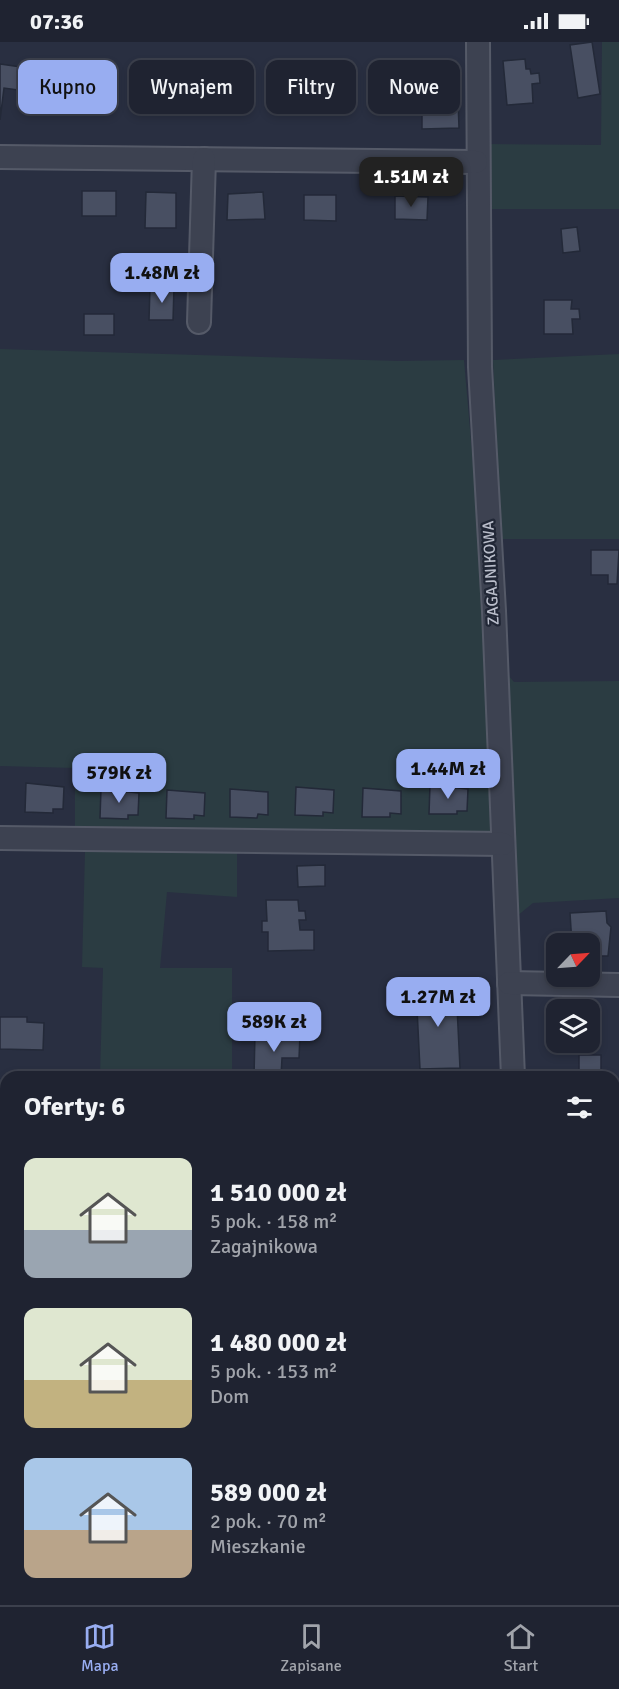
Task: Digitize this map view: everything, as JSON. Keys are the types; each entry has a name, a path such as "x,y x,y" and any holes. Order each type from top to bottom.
{"street":[{"name":"ZAGAJNIKOWA","path":"478,42 476,162 480,366 494,610 513,1071"},
{"path":"0,157 476,162"},
{"path":"199,322 204,159"},
{"path":"0,838 503,844"},
{"path":"509,983 619,985"}],"shaded area":[{"path":"602,42 619,42 619,209 486,209 487,144 601,145"},
{"path":"0,349 399,361 464,360 486,614 492,855 237,853 237,897 167,892 160,968 232,968 232,1071 100,1071 103,968 82,967 85,852 75,828 75,768 0,766"},
{"path":"619,354 619,539 501,539 493,360"},
{"path":"503,669 514,682 619,681 619,898 533,903 517,916"}],"building":[{"path":"592,42 600,94 578,98 570,45"},
{"path":"525,59 526,69 530,69 531,74 539,73 540,83 532,84 533,103 507,105 503,61"},
{"path":"0,64 18,67 18,90 4,88 0,120"},
{"path":"422,114 458,114 459,128 422,129"},
{"path":"82,191 116,191 116,216 82,216"},
{"path":"146,192 176,193 176,228 145,228"},
{"path":"263,192 265,219 227,220 228,194"},
{"path":"304,195 336,195 336,221 304,220"},
{"path":"395,196 428,197 427,220 395,219"},
{"path":"577,227 580,251 563,253 561,229"},
{"path":"150,287 174,287 173,320 149,320"},
{"path":"544,300 572,300 571,309 579,309 580,319 572,319 573,334 544,334"},
{"path":"84,314 114,314 114,335 84,335"},
{"path":"591,550 619,550 617,584 608,584 608,575 591,575"},
{"path":"26,783 64,787 63,809 53,809 53,813 25,812"},
{"path":"430,785 468,789 467,811 457,811 457,814 429,814"},
{"path":"296,787 334,790 333,813 323,812 323,816 295,815"},
{"path":"363,788 401,791 401,814 390,813 390,817 362,817"},
{"path":"101,789 139,793 138,815 128,815 128,819 100,818"},
{"path":"230,789 268,792 268,815 258,814 257,818 230,817"},
{"path":"167,790 205,793 204,816 194,815 194,819 166,818"},
{"path":"325,865 325,886 298,887 297,866"},
{"path":"266,900 298,900 299,911 305,911 306,920 299,920 300,930 314,930 314,950 268,951 268,932 262,932 262,921 267,921"},
{"path":"606,911 607,923 611,927 608,956 600,956 600,933 571,933 570,913"},
{"path":"456,986 460,1068 420,1069 416,988"},
{"path":"0,1017 27,1017 27,1022 44,1023 43,1050 0,1049"},
{"path":"255,1033 300,1035 299,1058 282,1058 281,1071 254,1071"},
{"path":"579,1055 601,1055 601,1071 579,1071"}]}
